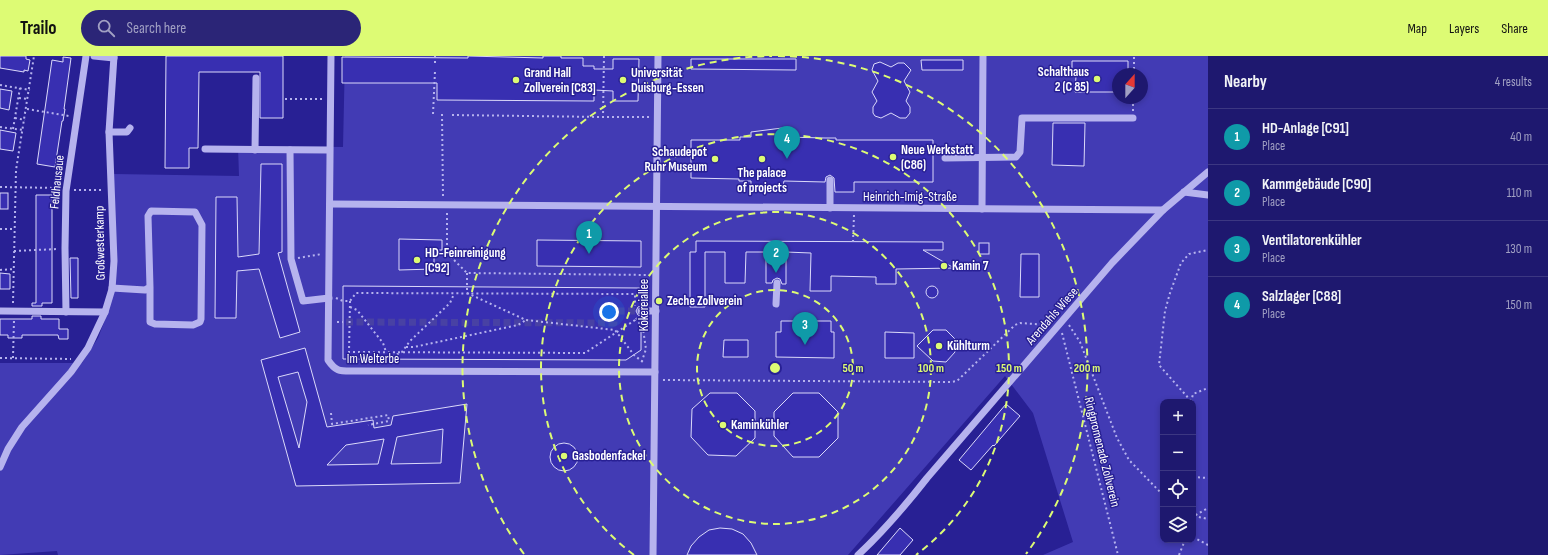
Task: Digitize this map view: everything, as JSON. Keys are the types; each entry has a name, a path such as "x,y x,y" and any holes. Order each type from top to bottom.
{"street":[{"name":"Feldhausaue","path":"66,312 66,191 86,56"},
{"path":"94,56 114,57"},
{"name":"Im Welterbe","path":"331,56 329,99 330,204 328,360 338,370 655,376"},
{"name":"Kokereiallee","path":"653,555 658,56"},
{"path":"982,209 983,56"},
{"name":"Großwesterkamp","path":"0,466 8,449 22,427 64,381 88,348 105,312 112,288 114,261 109,132 114,57"},
{"path":"255,150 256,78"},
{"path":"945,158 1016,157 1020,152 1022,118 1133,118"},
{"path":"109,132 126,132 130,128"},
{"path":"205,149 329,150"},
{"path":"290,150 291,259 303,301 328,298"},
{"name":"Arendahls Wiese","path":"858,555 895,518 927,478 1112,263 1163,210 1208,172"},
{"path":"830,180 830,208"},
{"path":"1184,192 1208,195"},
{"name":"Heinrich-Imig-Straße","path":"330,204 1163,210"},
{"path":"151,211 195,212 202,225 200,322 193,325 155,324 150,322 150,287 148,216 151,211"},
{"path":"776,284 776,304"},
{"path":"112,288 145,290 150,287"},
{"path":"0,311 105,312"},
{"path":"637,311 656,311"}],"path":[{"path":"13,358 16,170 30,90 34,56"},
{"path":"435,56 435,66"},
{"path":"603,117 604,56"},
{"path":"1134,56 1134,68"},
{"path":"433,114 435,71"},
{"path":"0,85 30,90"},
{"path":"14,129 20,88"},
{"path":"18,98 28,99"},
{"path":"284,99 329,99"},
{"path":"1133,104 1133,118"},
{"path":"26,109 78,117"},
{"path":"442,114 444,205 447,253 467,273 656,275"},
{"path":"452,115 657,117"},
{"path":"15,118 25,120"},
{"path":"0,127 23,130"},
{"path":"0,187 60,188 66,191 111,190"},
{"path":"853,242 854,208"},
{"path":"0,229 15,229"},
{"path":"14,251 65,248"},
{"path":"1188,399 1159,365 1162,331 1170,293 1181,263 1189,254 1208,250"},
{"path":"291,259 329,253"},
{"path":"0,270 14,269"},
{"path":"467,273 467,293"},
{"path":"356,293 455,293 635,294 637,311 635,320 585,353 349,352 350,301 356,293"},
{"path":"387,359 402,352 410,341 450,303 455,293"},
{"path":"467,293 526,320 615,330 634,355"},
{"path":"337,298 343,301 350,301"},
{"path":"350,307 357,310 383,343 386,352"},
{"path":"1065,319 1080,342 1117,438 1129,460 1160,492"},
{"path":"406,347 518,325 526,320"},
{"path":"337,322 343,322"},
{"path":"642,325 646,349 642,362"},
{"path":"655,376 951,382 957,381 1015,325 1060,325"},
{"name":"Ringpromenade Zollverein","path":"1060,325 1118,555"},
{"path":"0,358 80,360"},
{"path":"1192,399 1193,394 1208,388"},
{"path":"331,413 332,424 388,415 389,421 368,425"},
{"path":"1196,477 1208,478"},
{"path":"1196,515 1208,508"},
{"path":"1196,517 1208,519"},
{"path":"1196,539 1208,545"},
{"path":"1179,555 1184,543"}],"shaded area":[{"name":"Zeche Zollverein","path":"345,56 1208,56 1208,555 1043,555 1073,542 1033,413 1005,376 848,555 58,555 57,551 0,555 0,363 82,363 98,338 105,320 113,290 113,174 239,176 238,146 343,147"}],"building":[{"path":"0,56 26,56 26,59 30,60 28,71 24,70 24,72 0,68"},
{"path":"166,56 283,56 283,118 260,118 260,72 199,72 198,148 189,148 189,168 165,168"},
{"name":"Grand Hall Zollverein [C83]","path":"468,56 543,58 543,56 561,56 561,58 583,58 583,66 594,66 594,69 613,69 613,59 639,59 638,101 613,101 613,91 594,90 594,101 437,100 437,83 342,83 342,57 468,58"},
{"path":"63,57 71,58 65,109 55,167 37,164 52,60 63,62"},
{"path":"691,59 796,59 796,70 691,69"},
{"path":"921,60 963,60 963,70 922,70"},
{"name":"Schalthaus 2 (C 85)","path":"1072,61 1128,61 1128,68 1112,68 1112,92 1075,92 1076,76 1072,76"},
{"path":"880,62 891,67 898,63 904,63 911,70 904,81 910,92 906,101 910,107 910,113 906,118 900,118 891,113 881,118 875,116 873,113 873,107 877,101 872,92 878,81 872,70 874,64"},
{"path":"0,89 12,91 9,110 0,108"},
{"path":"1053,123 1085,123 1084,166 1052,165"},
{"path":"782,128 784,137 836,138 836,140 933,140 933,182 854,182 854,192 835,192 834,178 830,175 826,177 825,182 784,181 782,191 751,186 751,181 739,181 739,179 691,178 691,140 740,140 740,137 751,137 751,132"},
{"path":"0,130 16,133 13,151 0,149"},
{"path":"261,164 282,164 282,252 278,253 300,332 280,338 259,269 237,271 236,318 215,318 216,197 237,197 238,257 259,254"},
{"path":"0,193 8,193 8,209 0,209"},
{"path":"36,195 52,195 52,303 42,303 42,306 32,306 32,303 36,303"},
{"name":"HD-Feinreinigung [C92]","path":"399,239 442,240 442,250 434,250 434,269 399,270"},
{"path":"537,240 641,241 641,267 537,266"},
{"path":"696,241 943,242 943,250 923,250 954,268 896,269 896,284 876,284 876,277 831,276 831,291 810,291 811,253 786,252 786,284 782,284 780,279 777,278 773,280 772,283 766,283 766,252 746,252 745,283 725,283 725,252 705,252 705,307 690,307 690,252 696,252"},
{"path":"979,243 989,243 989,254 979,254"},
{"path":"1021,254 1039,254 1039,297 1020,297"},
{"path":"70,258 78,258 78,298 71,298"},
{"path":"0,273 10,274 10,289 0,289"},
{"path":"343,286 641,288 641,306 638,307 636,311 638,315 641,316 641,350 626,360 343,359"},
{"path":"930,286 934,286 938,292 934,298 930,298 926,294 926,290"},
{"path":"32,316 41,316 41,319 59,319 59,329 68,329 68,339 59,339 58,335 22,335 22,338 8,338 8,335 0,335 0,319 32,319"},
{"path":"781,321 831,321 831,332 834,332 834,358 776,357 776,332 781,332"},
{"name":"Kühlturm","path":"933,330 946,330 955,339 955,352 946,362 933,361 917,346"},
{"path":"885,332 914,333 914,358 885,358"},
{"path":"724,340 748,340 748,357 723,357"},
{"path":"305,348 327,427 373,420 374,428 391,425 393,416 467,404 460,483 296,486 261,360","holes":["298,372 307,402 299,448 278,377","443,429 441,463 391,464 397,437","384,439 378,464 327,465 346,445"]},
{"name":"Kaminkühler","path":"710,393 737,393 755,411 755,438 736,456 708,455 691,437 692,409"},
{"name":"Kaminkühler","path":"793,393 819,393 838,412 838,438 819,457 793,457 774,436 774,412"},
{"path":"1006,404 1020,416 971,470 959,460"},
{"name":"Gasbodenfackel","path":"564,443 574,447 578,457 574,467 564,471 554,467 550,457 554,447"},
{"path":"720,528 732,529 743,534 751,543 757,555 687,555 691,546 699,537 709,530"},
{"path":"900,528 913,540 900,555 877,555"}],"tunnel":[{"path":"346,322 614,323 614,311 641,311"}],"place":[{"name":"Schalthaus 2 (C 85)","path":"1097,79"},
{"name":"Grand Hall Zollverein [C83]","path":"516,80"},
{"name":"Universität Duisburg-Essen","path":"623,80"},
{"name":"Neue Werkstatt (C86)","path":"893,157"},
{"name":"Schaudepot Ruhr Museum","path":"715,159"},
{"name":"The palace of projects","path":"762,159"},
{"name":"Salzlager [C88]","path":"787,159"},
{"name":"HD-Anlage [C91]","path":"589,254"},
{"name":"HD-Feinreinigung [C92]","path":"417,260"},
{"name":"Kamin 7","path":"944,266"},
{"name":"Kammgebäude [C90]","path":"776,273"},
{"name":"Zeche Zollverein","path":"659,301"},
{"name":"Ventilatorenkühler","path":"805,345"},
{"name":"Kühlturm","path":"939,346"},
{"name":"Kaminkühler","path":"723,425"},
{"name":"Gasbodenfackel","path":"564,456"}]}
